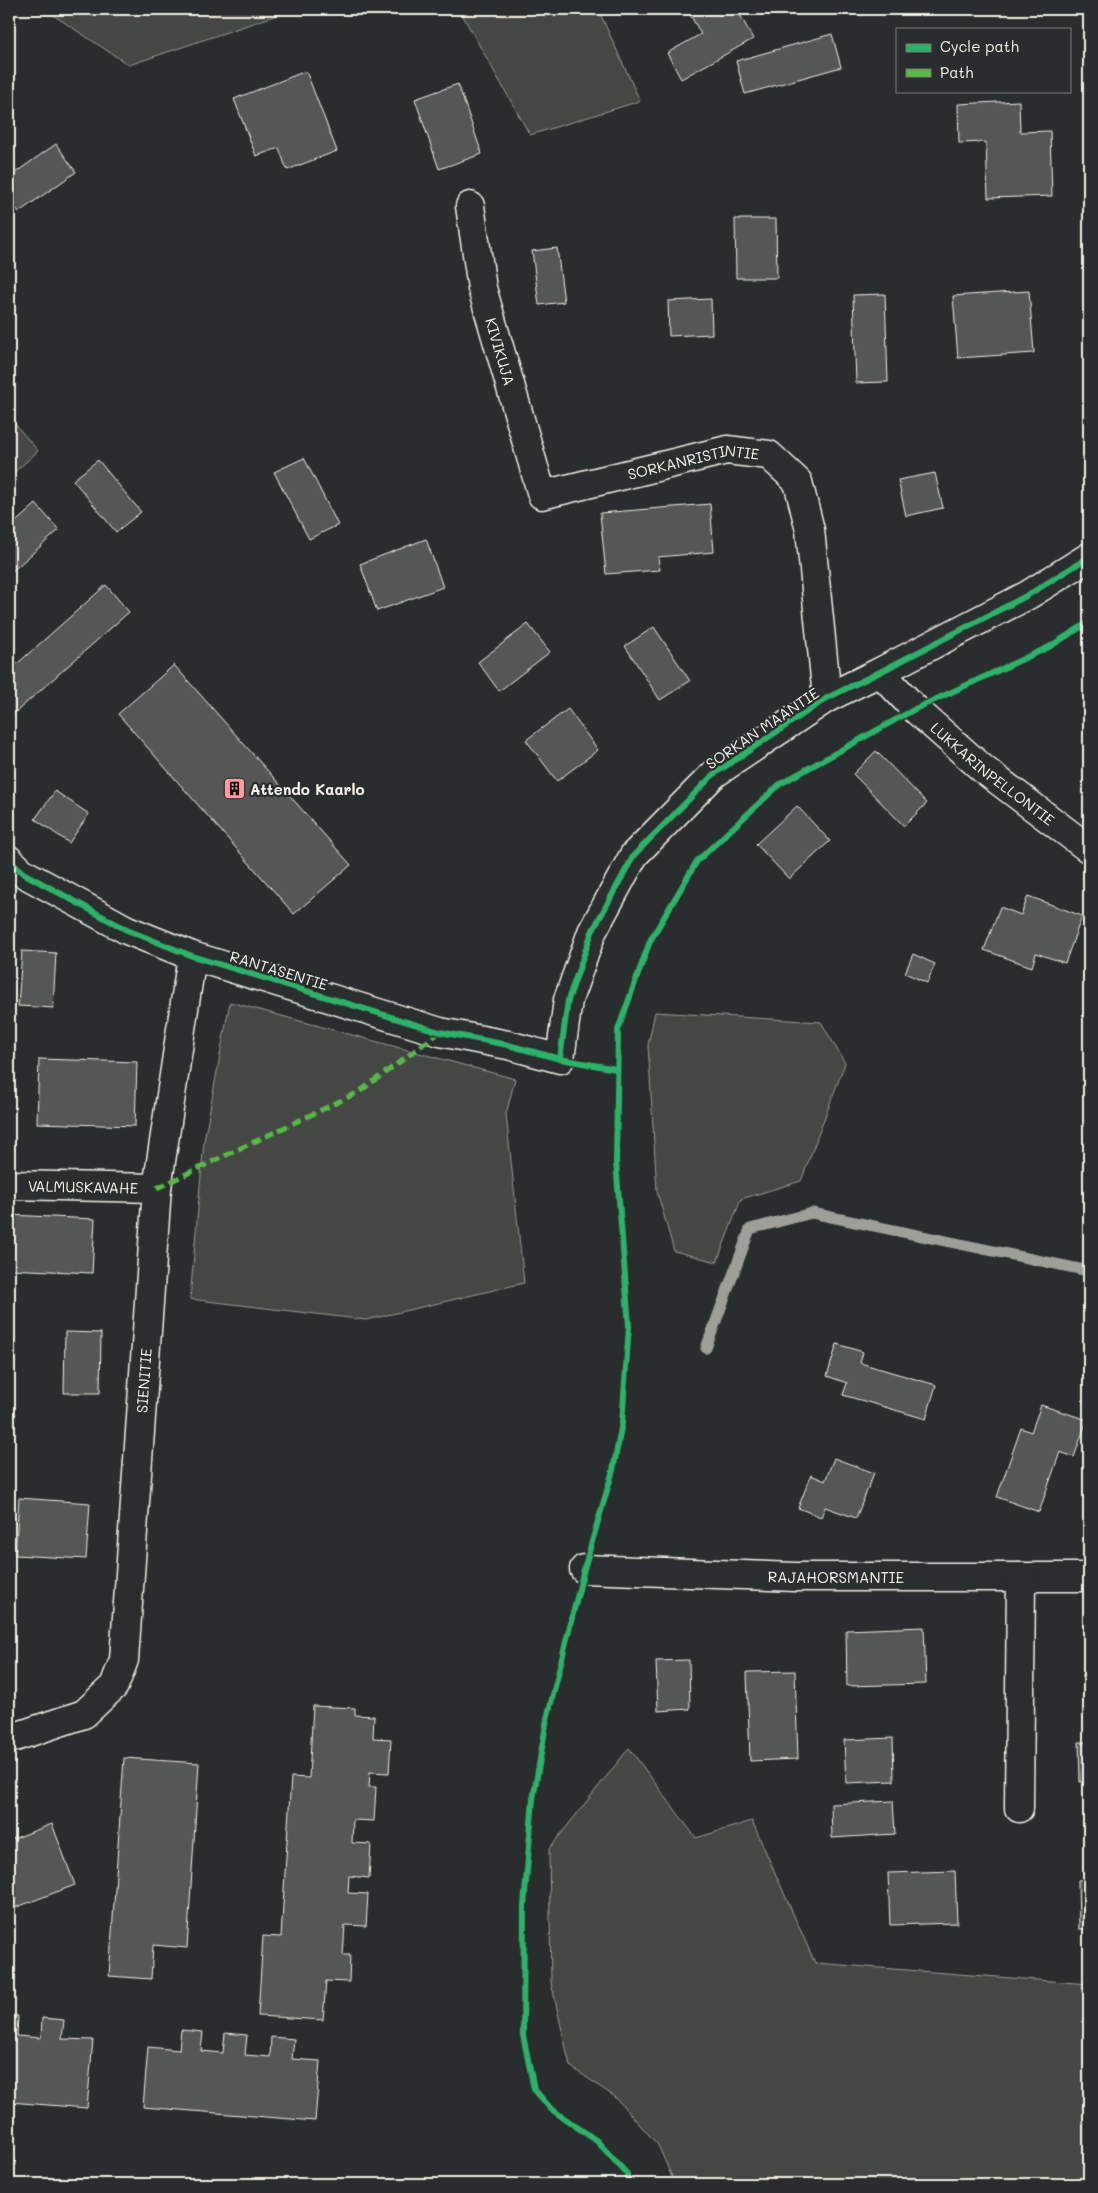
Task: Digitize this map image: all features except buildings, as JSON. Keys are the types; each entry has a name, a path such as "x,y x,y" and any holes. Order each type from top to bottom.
{"street":[{"name":"KIVIKUJA","path":"470,206 482,288 542,495"},
{"name":"SORKANRISTINTIE","path":"542,495 727,450 769,455 798,482 810,530 827,698"},
{"name":"SORKAN MAANTIE","path":"560,1059 568,1000 592,932 634,855 714,774 827,698 1028,595 1089,557"},
{"name":"LUKKARINPELLONTIE","path":"880,672 915,709 983,769 1089,849"},
{"name":"RANTASENTIE","path":"9,860 23,873 127,930 192,956 440,1032 508,1045 560,1059"},
{"name":"SIENITIE","path":"9,1739 84,1714 114,1686 124,1660 157,1188 192,956"},
{"name":"VALMUSKAVAHE","path":"9,1186 157,1188"},
{"name":"RAJAHORSMANTIE","path":"584,1569 795,1577 1089,1577"},
{"path":"1019,1808 1021,1577"}],"shaded area":[{"path":"44,9 295,9 129,65"},
{"path":"459,9 598,9 640,101 530,135"},
{"path":"9,417 38,451 9,477"},
{"path":"230,1002 515,1079 506,1114 524,1283 366,1320 190,1299 204,1141"},
{"path":"655,1012 821,1022 845,1063 801,1181 741,1199 717,1262 674,1251 657,1191 648,1045"},
{"path":"629,1748 696,1838 752,1821 815,1963 1089,1984 1089,2184 675,2184 658,2145 615,2097 570,2066 551,1982 549,1849"}],"waterway":[{"path":"706,1348 750,1229 812,1213 1089,1271"}],"marked path":[{"path":"157,1188 359,1092 440,1032"}],"cycle path":[{"path":"560,1059 568,1000 592,932 634,855 714,774 827,698 1028,595 1089,557"},
{"path":"628,2184 627,2174 597,2141 551,2109 534,2089 523,2035 524,1906 533,1799 547,1719 584,1569 613,1470 622,1423 629,1326 616,1162 618,1030 650,941 697,861 780,784 915,709 1049,647 1089,622"},
{"path":"9,860 23,873 127,930 192,956 440,1032 508,1045 560,1059 616,1069"}],"place":[{"name":"Attendo Kaarlo","path":"234,789"}]}
